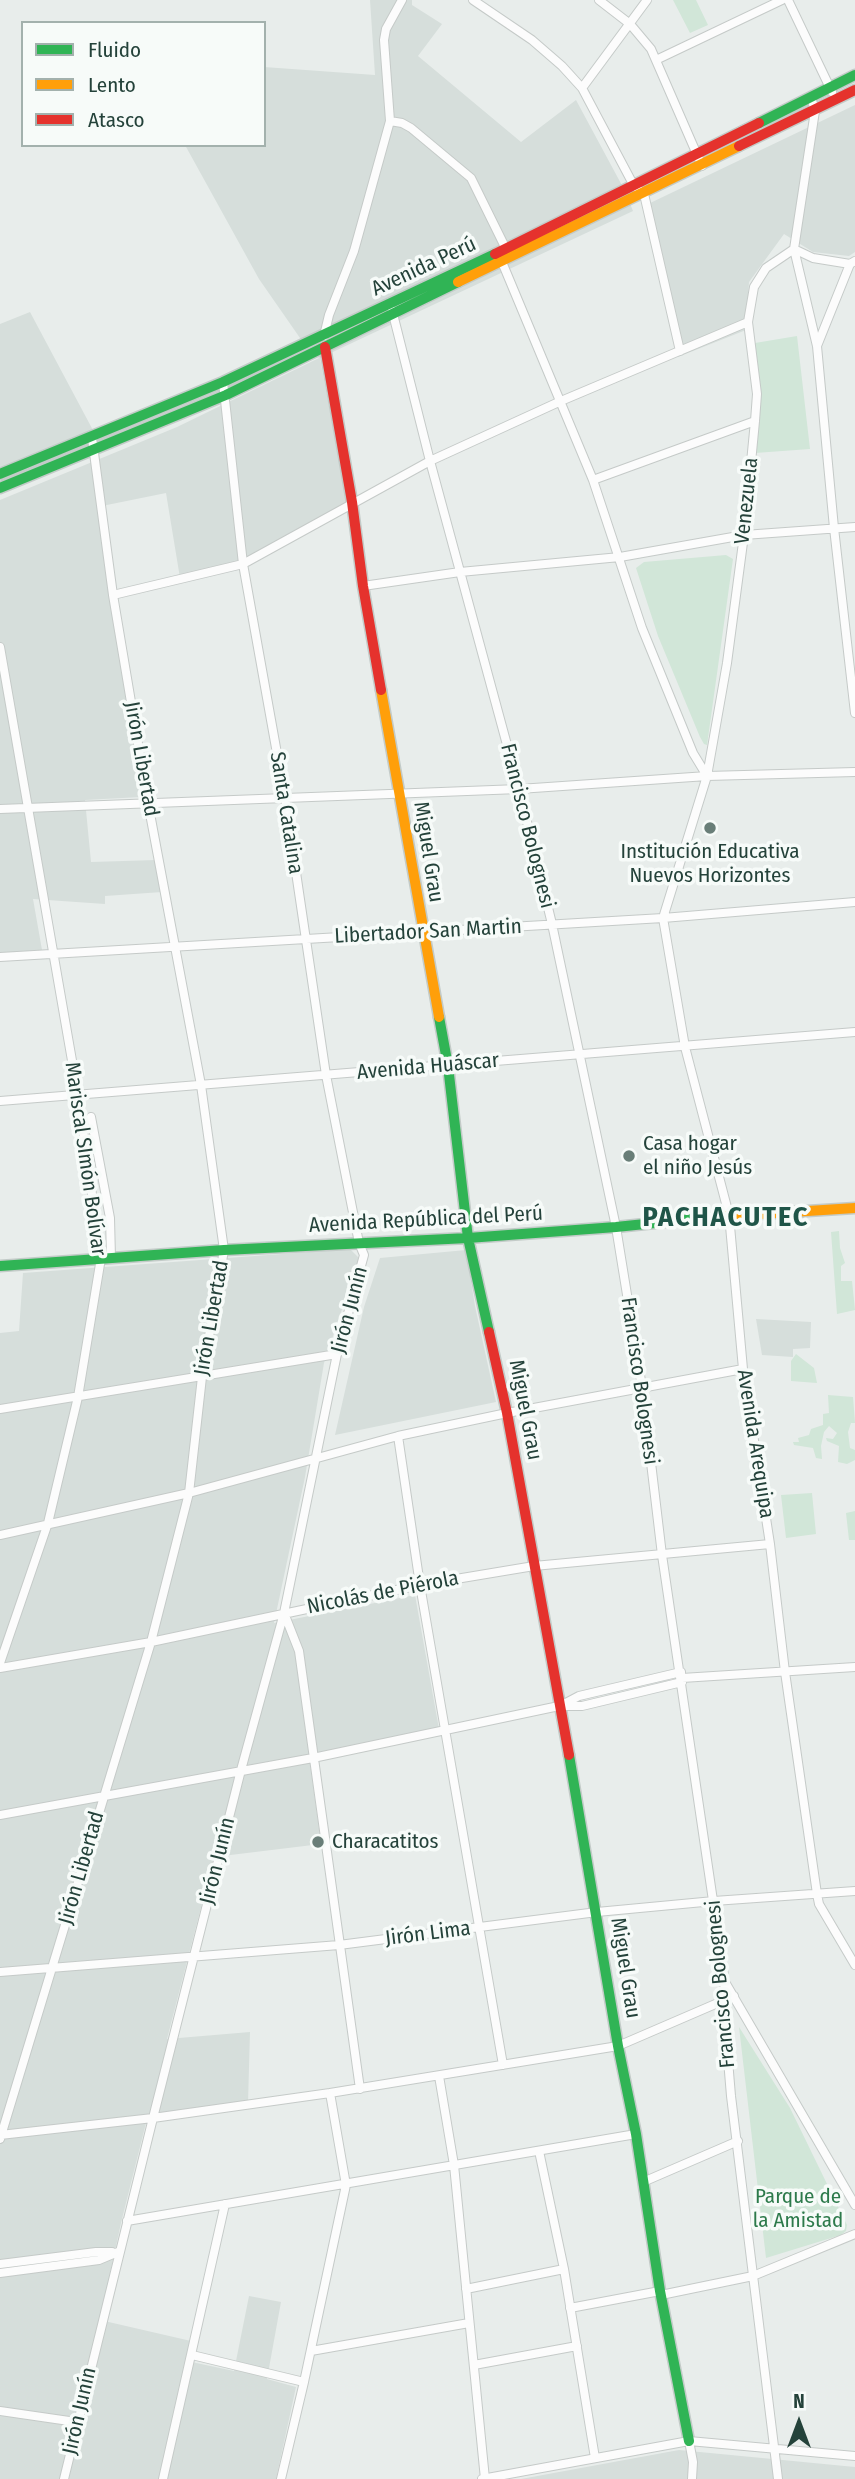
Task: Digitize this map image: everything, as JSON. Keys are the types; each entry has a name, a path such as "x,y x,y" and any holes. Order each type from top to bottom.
{"street":[{"path":"325,347 324,334 329,315 354,251 390,121 384,40 386,29 402,0"},
{"path":"473,0 483,3 532,40 582,88 634,186 644,194 680,351"},
{"path":"598,0 645,39 702,166"},
{"path":"582,88 648,0"},
{"path":"656,60 782,0"},
{"path":"788,0 836,100"},
{"name":"Avenida Perú","path":"506,257 634,186 855,75"},
{"name":"Avenida Perú","path":"0,474 223,382 324,334 392,308 506,257 644,194 855,90"},
{"path":"811,97 815,111 794,249 817,346 834,528 852,643 855,713"},
{"path":"390,121 401,122 411,128 471,178 506,257 593,480 642,628 692,753 707,776"},
{"path":"794,249 813,258 853,263 817,346"},
{"name":"Venezuela","path":"663,918 707,776 727,663 744,535 757,394 748,322 754,288 766,268 794,249"},
{"name":"Avenida Perú","path":"0,488 226,395 325,347 392,308"},
{"name":"Francisco Bolognesi","path":"392,308 552,924 616,1227 642,1387 662,1555 725,1982 723,2000 731,2096 778,2479"},
{"path":"113,595 243,564 430,461 561,401 748,322"},
{"name":"Miguel Grau","path":"325,347 422,932 448,1066 468,1238 507,1413 693,2462 692,2479"},
{"name":"Santa Catalina","path":"223,382 243,564 285,798 326,1075 359,1243"},
{"path":"593,480 755,421"},
{"name":"Jirón Libertad","path":"0,2137 151,1642 189,1493 202,1377 224,1250 201,1085 148,803 113,595 92,438"},
{"path":"363,586 460,572 620,557 744,535 855,527"},
{"name":"Mariscal SImón Bolívar","path":"0,647 106,1258 78,1397 48,1523 0,1665"},
{"path":"0,809 519,789 707,776 855,772"},
{"name":"Libertador San Martin","path":"0,957 663,918 855,902"},
{"name":"Avenida Arequipa","path":"663,918 685,1047 729,1215 743,1369 770,1544 785,1672 817,1894 819,1904 855,1965"},
{"name":"Avenida Huáscar","path":"0,1101 855,1032"},
{"path":"92,1116 110,1218 106,1258"},
{"name":"Avenida República del Perú","path":"0,1266 224,1250 468,1238 729,1215 855,1208"},
{"name":"Jirón Junín","path":"64,2479 118,2252 284,1613 337,1354 364,1255 359,1243"},
{"path":"0,1409 337,1354"},
{"path":"0,1535 189,1493 398,1436 743,1369"},
{"path":"398,1436 420,1585 503,2065"},
{"name":"Nicolás de Piérola","path":"0,1665 151,1642 420,1585 534,1566 770,1544"},
{"path":"284,1613 297,1643 360,2089"},
{"path":"0,1815 313,1758 559,1706 579,1696 682,1677 855,1667"},
{"name":"Jirón Lima","path":"0,1972 339,1945 597,1912 855,1891"},
{"path":"725,1982 855,2205"},
{"path":"0,2137 360,2089 618,2046 734,1996"},
{"path":"439,2076 454,2165 484,2479 689,2441 855,2456"},
{"path":"281,2479 346,2185 330,2093"},
{"path":"127,2221 636,2134"},
{"path":"643,2182 738,2141"},
{"path":"539,2151 564,2269 595,2458"},
{"path":"163,2479 225,2204"},
{"path":"570,2308 753,2276 855,2234"},
{"path":"0,2264 96,2252 118,2252"},
{"path":"0,2273 99,2260 118,2252"},
{"path":"466,2289 564,2269"},
{"path":"311,2351 469,2323"},
{"path":"474,2365 577,2346"},
{"path":"192,2355 304,2382"},
{"path":"0,2411 76,2422"},
{"path":"693,2462 697,2479"}],"shaded area":[{"path":"370,0 412,0 412,5 442,24 418,56 521,142 576,100 633,211 320,358 347,503 242,565 180,578 166,493 97,507 141,797 85,800 91,862 156,860 162,892 105,896 105,904 33,899 42,950 0,953 0,500 177,427 319,358 300,338 259,279 186,147 266,147 266,67 375,75"},
{"path":"855,105 855,252 849,256 813,252 784,234 749,282 746,330 678,357 646,205"},
{"path":"30,312 95,434 0,469 0,324"},
{"path":"350,1249 359,1258 324,1363 305,1477 274,1623 415,1595 439,1729 310,1763 321,1844 214,1857 167,2039 250,2032 248,2103 148,2115 100,2320 191,2341 187,2361 234,2371 249,2296 281,2302 267,2379 296,2387 276,2479 0,2479 0,1333 19,1331 23,1273"},
{"path":"466,1250 496,1402 335,1435 364,1307 380,1258"},
{"path":"756,1319 811,1322 810,1348 793,1349 793,1357 762,1355"},
{"path":"679,2450 855,2467 855,2479 521,2479"}],"green space":[{"path":"673,0 696,0 708,25 690,33"},
{"path":"797,336 810,449 755,453 761,401 755,343"},
{"path":"726,555 733,559 707,745 700,737 658,636 636,568 644,562"},
{"path":"839,1231 840,1248 845,1263 841,1266 841,1281 852,1281 855,1310 837,1314 831,1232"},
{"path":"796,1354 814,1368 817,1383 791,1381 791,1361"},
{"path":"828,1395 853,1397 855,1423 851,1423 848,1432 850,1448 855,1450 855,1460 847,1464 838,1462 839,1446 827,1441 826,1438 833,1439 837,1433 829,1426 824,1432 821,1446 822,1459 816,1458 813,1448 794,1445 793,1442 799,1442 798,1438 809,1435 811,1429 823,1425 823,1414 829,1413"},
{"path":"812,1493 816,1534 786,1538 781,1495"},
{"path":"855,1511 855,1540 849,1540 846,1513"},
{"name":"Parque de la Amistad","path":"739,2027 790,2108 847,2225 846,2231 841,2235 766,2258"}],"traffic: fast":[{"path":"759,123 855,75"},
{"path":"0,474 223,382 495,254"},
{"path":"0,488 226,395 458,282"},
{"path":"439,1017 448,1066 468,1238 489,1332"},
{"path":"0,1266 224,1250 468,1238 713,1217"},
{"path":"569,1755 618,2046 636,2134 660,2291 689,2441"}],"traffic: slow":[{"path":"458,282 739,146"},
{"path":"381,690 439,1017"},
{"path":"713,1217 855,1208"}],"traffic: jam":[{"path":"739,146 855,90"},
{"path":"495,254 759,123"},
{"path":"325,347 381,690"},
{"path":"489,1332 507,1413 569,1755"}],"place":[{"name":"Institución Educativa Nuevos Horizontes","path":"710,828"},
{"name":"Casa hogar el niño Jesús","path":"629,1156"},
{"name":"Characatitos","path":"318,1842"}],"district":[{"name":"PACHACUTEC","path":"726,1218"}]}
